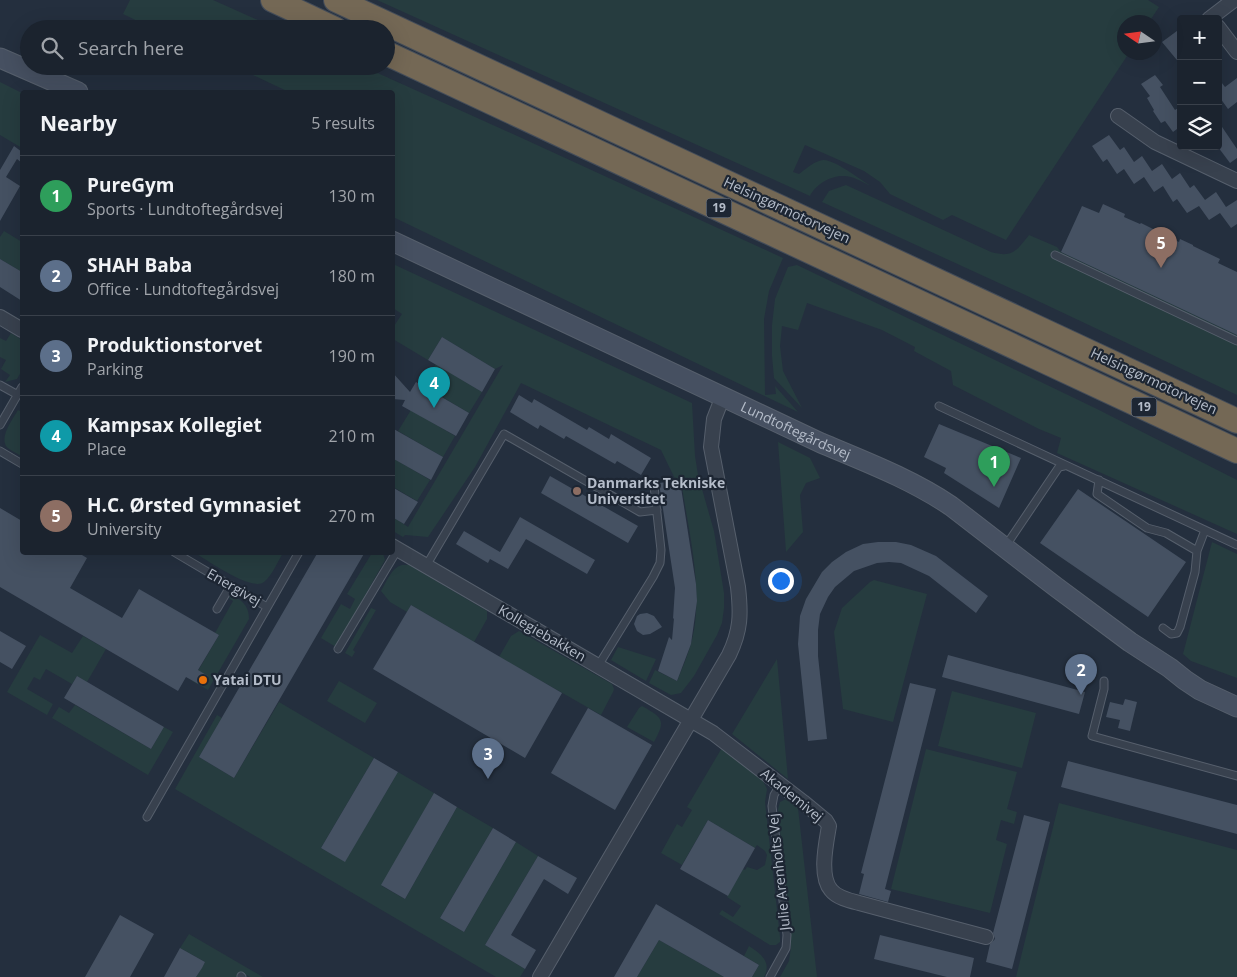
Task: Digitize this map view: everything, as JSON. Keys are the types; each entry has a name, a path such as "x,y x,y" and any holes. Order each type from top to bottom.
{"highway":[{"path":"273,0 316,20"},
{"name":"Helsingørmotorvejen","path":"336,0 379,20"},
{"name":"Helsingørmotorvejen","path":"395,27 1237,421"},
{"name":"Helsingørmotorvejen","path":"395,56 1237,451"},
{"path":"1050,364 1100,396 1237,469"},
{"path":"1148,378 1237,410"}],"street":[{"path":"1218,15 1234,0"},
{"path":"1222,32 1237,52"},
{"path":"0,58 20,67"},
{"path":"39,75 73,90"},
{"path":"1118,116 1155,142 1237,181"},
{"name":"Lundtoftegårdsvej","path":"395,242 821,443 886,470 930,492 1130,642 1200,690 1237,707"},
{"path":"0,316 20,329"},
{"path":"540,977 729,656 736,641 740,626 741,610 711,447 714,419 723,396"},
{"name":"Kollegiebakken","path":"395,547 691,720"},
{"name":"Lundtoftegårdsvej","path":"1170,668 1237,694"},
{"path":"1200,690 1237,714"},
{"name":"Akademivej","path":"691,720 722,739 826,821 829,826 823,871 831,890 840,896 859,903 986,938"}],"lane":[{"path":"1055,255 1237,340"},
{"path":"0,385 18,395"},
{"path":"0,425 20,391"},
{"path":"939,406 1025,445 1064,466 1072,467 1237,544"},
{"path":"426,566 504,434 640,512 657,510"},
{"path":"0,451 20,463"},
{"path":"1004,548 1059,467 1064,466"},
{"path":"1099,480 1097,494 1147,528 1166,534 1197,552"},
{"path":"598,666 660,563 654,486"},
{"path":"1163,628 1170,634 1176,634 1180,627 1195,572 1197,552 1205,530"},
{"name":"Energivej","path":"179,555 267,607"},
{"path":"147,817 297,555"},
{"path":"338,649 391,555"},
{"path":"217,609 230,586"},
{"path":"1104,681 1104,689 1092,736 1237,776"},
{"name":"Julie Arenholts Vej","path":"770,977 786,948 787,935 772,806 774,794 780,785"}],"green space":[{"path":"130,0 213,0 258,20 135,20 123,14"},
{"path":"377,0 1148,0 1159,7 1154,15 1117,15 1117,60 1124,60 1006,240 952,215 943,220 890,194 880,182 864,171 805,145 793,172 799,174 816,162 823,160 840,166 871,186 851,177 839,176 824,182 810,196"},
{"path":"253,75 382,75 783,258 769,291 764,319 765,395 776,394 775,386 798,412 395,218 395,90 285,90"},
{"path":"0,82 20,92 20,147 0,135"},
{"path":"846,185 998,254 1013,252 1029,235 1237,335 1237,395 822,202 829,191"},
{"path":"4,231 20,241 20,271 0,259 0,237"},
{"path":"395,265 692,403 695,456 698,475 714,531 724,593 724,608 722,623 717,635 694,676 681,693 671,695 649,683 655,670 677,681 691,643 696,612 693,555 681,481 676,481 661,450 521,383 475,467 428,537 405,535 403,537 395,532 395,518 408,527 503,365 495,369 442,337 428,360 395,340 395,324 402,314 395,309"},
{"path":"797,265 1097,409 1237,480 1237,534 1057,453 1061,438 1039,429 953,385 951,371 914,351 915,347 882,330 807,303 798,330 782,326 780,346 783,371 802,408 774,378 772,356 772,325 775,299 788,267"},
{"path":"11,333 20,339 20,374 17,379 5,382 10,375 1,369 6,360 0,357 0,338 6,341"},
{"path":"436,364 482,392 469,413 422,385"},
{"path":"18,410 20,411 20,455 6,446 5,437 8,427"},
{"path":"411,410 455,436 443,457 398,431"},
{"path":"778,442 810,458 820,478 806,483 800,495 803,532 786,552"},
{"path":"395,459 430,480 417,501 395,488"},
{"path":"1212,542 1237,554 1237,678 1191,661 1183,654"},
{"path":"198,555 282,555 270,576 264,582 258,584 240,579"},
{"path":"371,555 384,555 385,560 336,647 321,638 341,604 350,609 355,599 347,594"},
{"path":"402,565 409,565 487,611 487,619 474,642 411,605 407,612 390,602 381,591 392,572"},
{"path":"874,580 927,594 893,722 843,709 834,632 842,608"},
{"path":"231,594 244,604 248,610 249,619 208,690 192,681 219,635 215,633 233,601 229,598"},
{"path":"371,608 376,610 353,650 355,652 352,657 345,653"},
{"path":"519,631 612,684 613,692 601,715 499,657 511,636"},
{"path":"40,635 72,653 83,636 106,649 87,682 77,676 72,684 46,669 40,680 34,677 27,689 53,704 47,715 7,692"},
{"path":"618,647 656,659 646,681 611,660"},
{"path":"777,659 788,779 732,734"},
{"path":"339,681 377,703 365,723 327,701"},
{"path":"952,691 1036,713 1022,768 938,746"},
{"path":"279,702 374,758 321,848 345,861 398,772 434,793 382,886 405,899 457,807 493,828 440,918 464,932 516,842 538,856 485,945 525,969 520,977 496,977 175,789 217,715 222,718 199,757 234,778"},
{"path":"75,705 151,749 164,727 173,732 148,775 52,718 59,707 69,713"},
{"path":"642,706 660,720 660,729 654,742 627,727"},
{"path":"723,746 762,779 767,789 765,802 780,937 780,942 776,945 770,945 719,914 722,910 733,917 741,906 727,897 743,869 745,870 747,867 757,870 765,865 767,855 765,851 757,845 755,848 708,820 682,865 661,853 677,824 682,827 692,810 687,807"},
{"path":"926,749 1017,772 1007,809 1017,812 1014,824 1001,820 996,840 1007,844 990,913 891,889"},
{"path":"786,799 798,808 817,977 780,977 789,961 791,947 778,809 780,802"},
{"path":"1059,803 1237,850 1237,977 1016,977"},
{"path":"189,934 263,977 250,977 247,975 246,977 196,977 205,962 180,948"},
{"path":"659,940 724,977 637,977"},
{"path":"749,946 761,955 766,963 767,967 764,977 752,977 759,965 744,956"}],"building":[{"path":"1177,31 1177,60 1162,42"},
{"path":"1155,75 1163,85 1160,87 1175,110 1177,109 1177,129 1173,132 1165,121 1161,123 1153,111 1147,98 1150,96 1141,84"},
{"path":"1237,78 1237,102 1228,109 1222,101 1222,83 1225,87"},
{"path":"1222,127 1237,149 1237,158 1230,163 1220,150 1222,150"},
{"path":"1109,135 1120,150 1124,147 1134,162 1142,156 1152,171 1162,164 1172,179 1180,173 1190,188 1194,185 1205,200 1216,192 1226,207 1237,200 1237,224 1231,228 1220,213 1209,220 1199,206 1187,213 1177,199 1173,202 1163,186 1154,192 1144,177 1134,184 1124,169 1117,174 1107,159 1103,162 1092,146"},
{"path":"14,146 20,150 20,161 17,159 6,177 20,186 0,221 0,170"},
{"path":"1103,204 1125,214 1124,217 1141,223 1179,242 1180,239 1193,245 1220,259 1218,263 1237,272 1237,335 1061,252 1082,206 1099,213"},
{"path":"0,259 20,271 20,300 0,287"},
{"path":"442,337 495,369 482,392 428,360"},
{"path":"395,375 410,392 416,382 469,413 456,436 402,406 405,400 395,399"},
{"path":"519,395 532,403 534,399 587,430 589,427 609,439 611,434 651,458 641,475 617,461 615,464 566,436 564,439 540,425 538,429 510,412"},
{"path":"939,424 1021,458 999,508 944,473 946,468 924,457"},
{"path":"395,430 443,457 431,480 395,460"},
{"path":"550,476 638,526 628,543 541,493"},
{"path":"680,481 697,601 691,644 677,681 658,671 669,637 672,640 675,588 659,483"},
{"path":"395,489 418,502 404,524 395,519"},
{"path":"1078,489 1186,562 1148,617 1040,543"},
{"path":"0,508 20,520 20,555 82,555 87,558 70,588 122,618 139,589 219,635 198,670 208,676 202,686 186,677 178,691 0,587"},
{"path":"520,517 595,560 587,574 526,539 508,569 490,559 488,563 456,544 464,531 500,552"},
{"path":"896,542 911,545 936,556 988,596 976,613 929,576 901,563 877,563 854,571 835,587 820,614 818,656 827,739 808,741 798,644 800,616 806,599 822,572 832,562 846,552 863,544"},
{"path":"316,555 363,555 234,778 199,757"},
{"path":"411,605 562,693 525,758 373,669"},
{"path":"647,613 654,616 662,627 650,634 643,635 637,631 634,624 637,616"},
{"path":"0,631 26,646 12,669 0,662"},
{"path":"948,655 1085,692 1079,714 942,677"},
{"path":"77,676 164,727 151,749 64,698"},
{"path":"910,683 936,689 885,889 891,891 888,902 859,894 864,874 861,873"},
{"path":"1125,699 1137,702 1130,731 1118,728 1120,720 1106,717 1110,702 1123,705"},
{"path":"588,708 652,745 615,810 551,773"},
{"path":"374,758 398,772 345,862 321,848"},
{"path":"1068,761 1237,805 1237,834 1061,787"},
{"path":"434,793 457,807 405,899 381,885"},
{"path":"1024,815 1050,822 1012,969 986,962 990,944 995,939 993,933"},
{"path":"708,820 755,848 728,896 680,869"},
{"path":"493,828 516,842 464,932 440,918"},
{"path":"538,856 577,878 568,894 544,879 511,935 536,950 525,969 485,945"},
{"path":"656,904 759,965 752,977 724,977 659,940 637,977 614,977"},
{"path":"120,915 154,934 130,977 85,977"},
{"path":"880,935 974,958 970,977 947,977 874,959"},
{"path":"180,948 205,962 202,968 196,977 164,977"}],"place":[{"name":"H.C. Ørsted Gymnasiet","path":"1161,268"},
{"name":"Kampsax Kollegiet","path":"434,408"},
{"name":"PureGym","path":"994,487"},
{"name":"Danmarks Tekniske Universitet","path":"577,491"},
{"name":"Yatai DTU","path":"203,680"},
{"name":"SHAH Baba","path":"1081,695"},
{"name":"Produktionstorvet","path":"488,779"}]}
